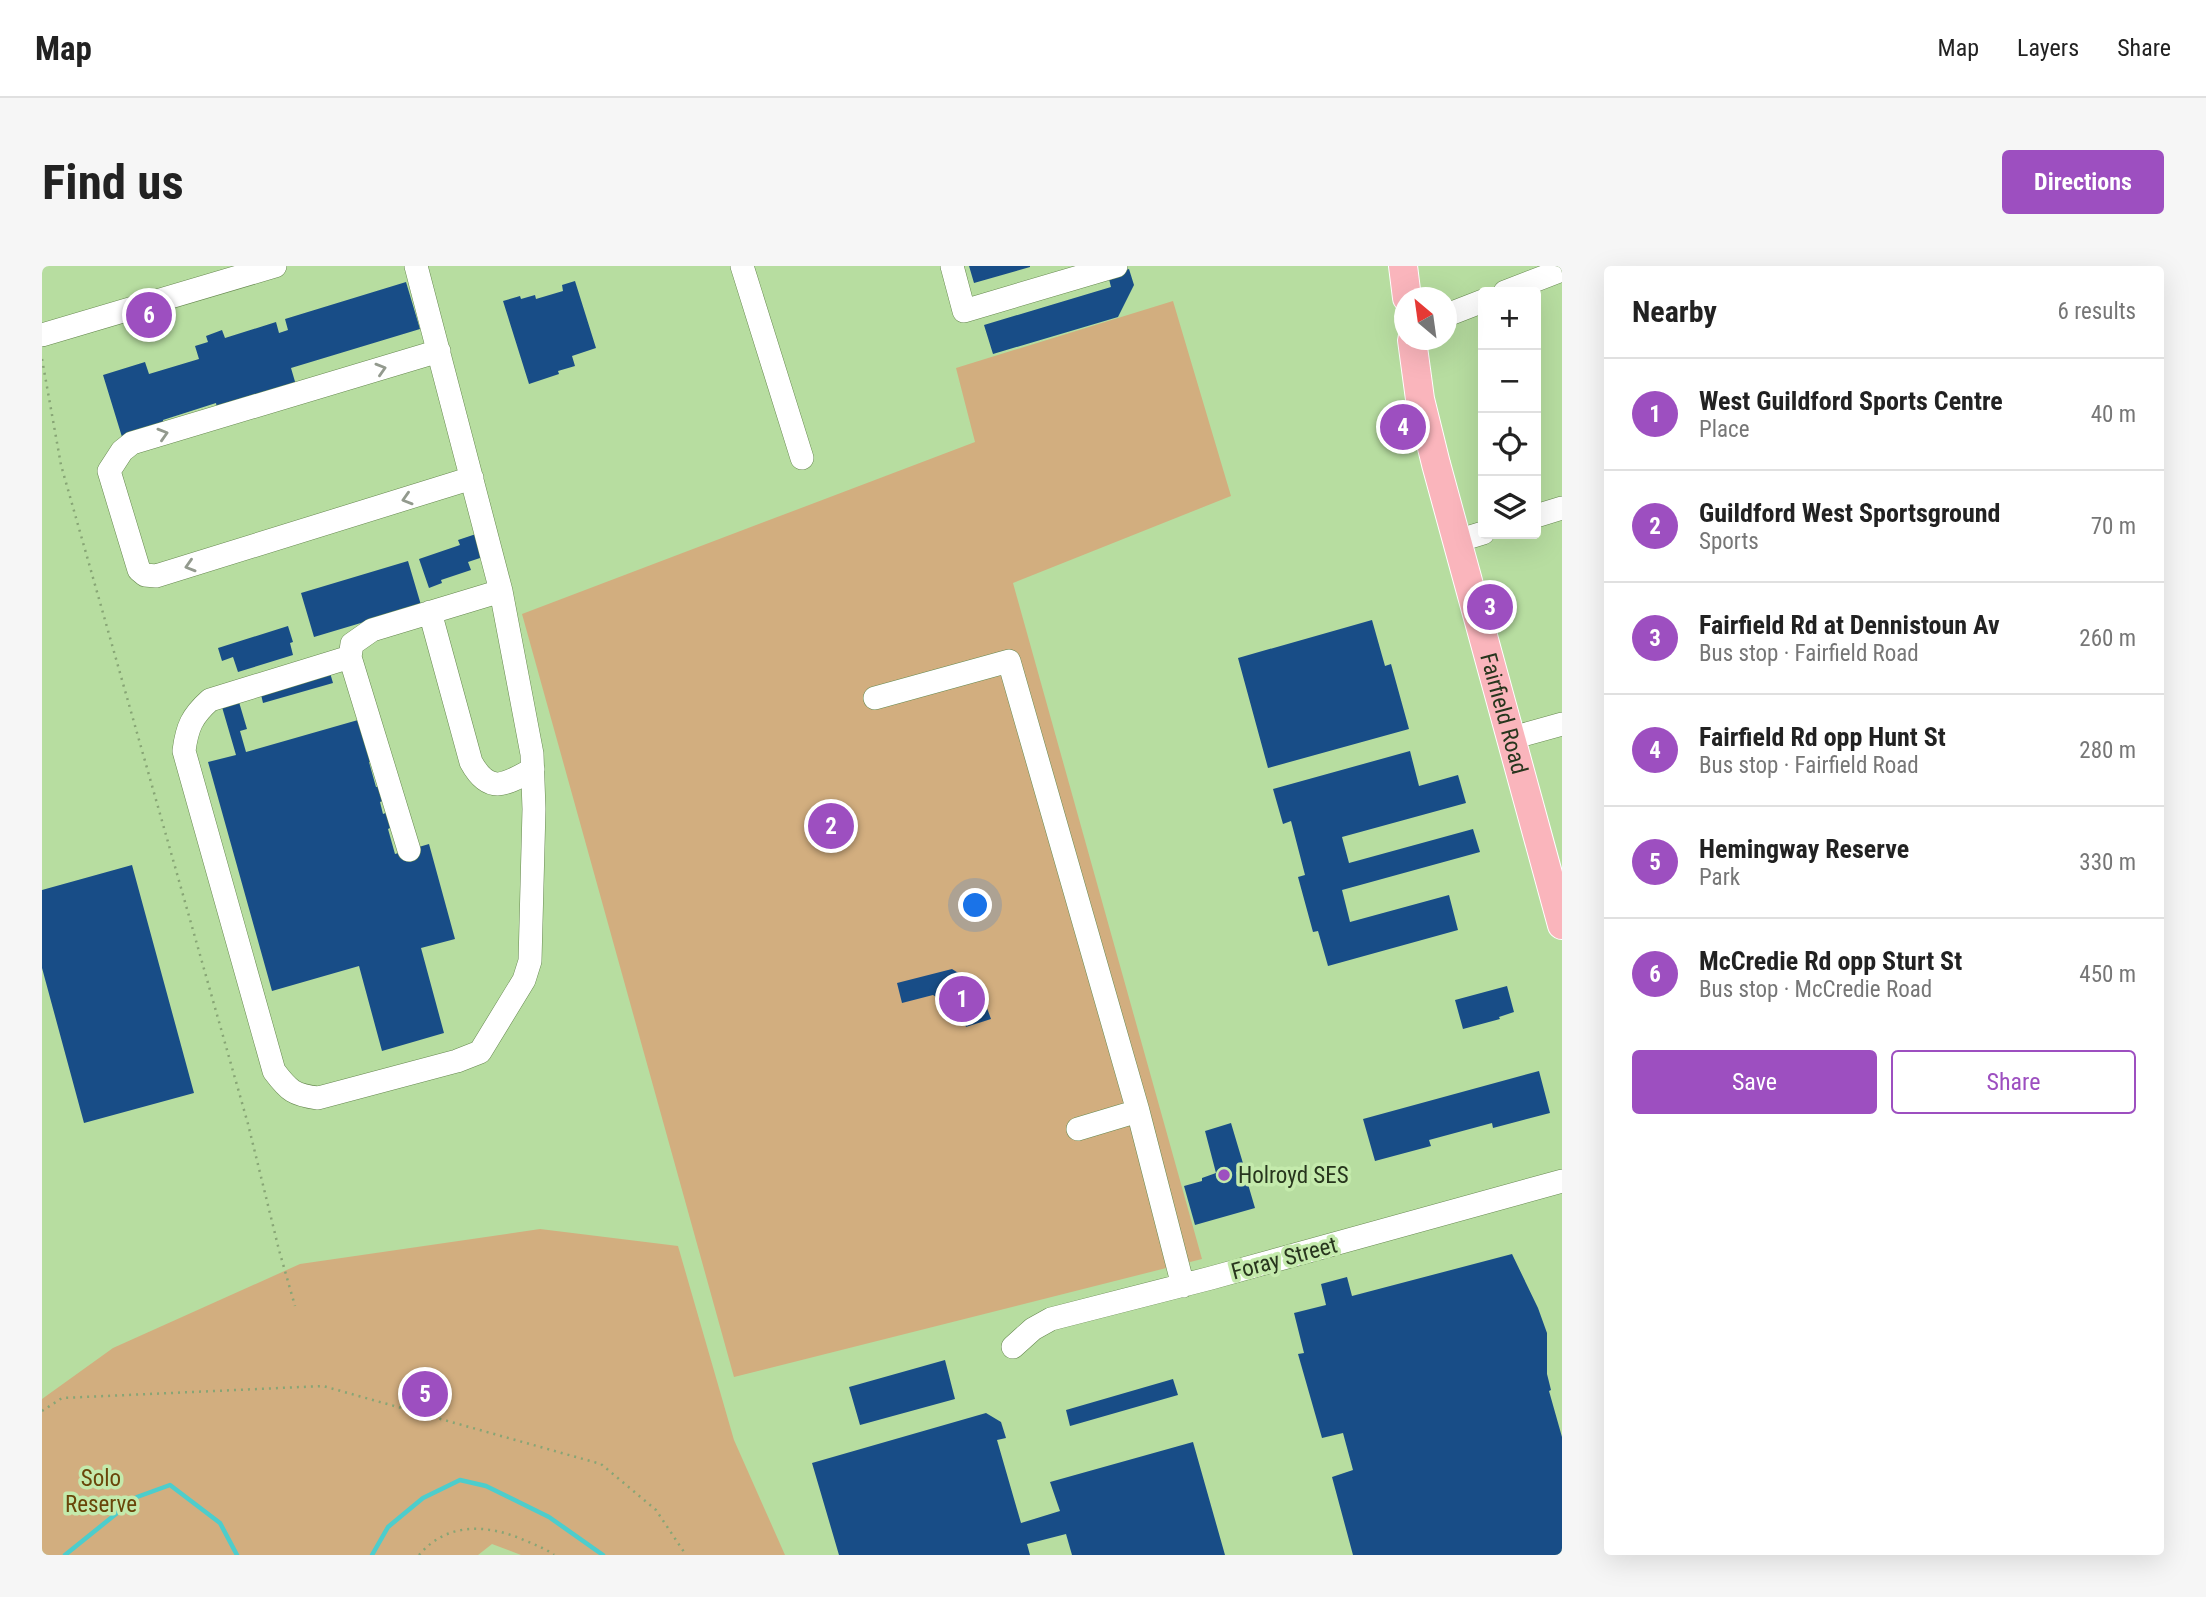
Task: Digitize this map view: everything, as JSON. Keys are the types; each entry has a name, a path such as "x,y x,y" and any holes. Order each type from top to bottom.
{"main road":[{"path":"1403,266 1406,287"},
{"name":"Fairfield Road","path":"1413,350 1420,399 1470,537 1512,738 1562,925"}],"street":[{"path":"42,335 275,266"},
{"path":"350,657 210,700 195,714 186,731 184,751 274,1071 286,1087 298,1095 318,1098 457,1061 481,1052 524,980 530,961 534,808 532,754 501,591 416,266"},
{"path":"742,266 802,458"},
{"path":"952,266 964,311 1116,266"},
{"path":"1518,287 1562,270"},
{"path":"1457,311 1478,303"},
{"path":"439,351 132,443 122,451 109,471 139,570 145,575 156,576 472,478"},
{"path":"1541,514 1562,508"},
{"path":"409,850 350,657 352,644 372,630 501,591"},
{"path":"430,612 471,761 479,777 492,784 510,782 533,769"},
{"path":"875,698 1009,661 1138,1111 1182,1286"},
{"path":"1512,738 1562,724"},
{"path":"1078,1129 1138,1111"},
{"name":"Foray Street","path":"1013,1347 1033,1329 1051,1320 1562,1181"}],"path":[{"path":"42,359 61,465 248,1124 295,1306"},
{"path":"42,1411 62,1398 323,1386 601,1464 656,1510 686,1555"},
{"path":"419,1555 442,1535 473,1528 489,1528 514,1536 554,1555"}],"green space":[{"path":"1173,301 1231,496 1013,583 1202,1259 734,1377 522,614 975,442 956,368"},
{"name":"Solo Reserve","path":"540,1229 678,1246 734,1440 785,1555 521,1555 492,1544 478,1555 42,1555 42,1399 113,1348 300,1264"}],"building":[{"path":"969,266 1030,266 1030,267 974,283"},
{"path":"1129,269 1134,285 1118,317 993,354 984,325 1111,287 1108,275"},
{"path":"575,281 596,348 572,356 575,366 529,384 503,301 535,295 536,299 563,291 562,285"},
{"path":"406,282 420,329 291,368 296,385 217,409 216,403 163,420 164,425 122,437 103,375 145,362 149,374 199,359 195,346 208,342 206,336 222,330 225,338 276,322 279,333 288,330 285,319"},
{"path":"476,534 483,557 468,562 471,570 441,580 442,583 429,588 419,559 460,545 458,540"},
{"path":"408,561 421,605 314,637 301,593"},
{"path":"1372,620 1385,666 1391,664 1409,729 1268,768 1238,658"},
{"path":"288,626 293,642 290,643 293,655 238,672 233,657 222,661 218,648"},
{"path":"328,666 333,683 263,703 259,686"},
{"path":"239,702 247,729 240,731 246,752 358,720 367,752 371,751 374,761 369,762 376,787 381,786 385,800 380,802 383,814 388,812 392,827 388,829 395,854 429,844 455,939 421,948 444,1033 382,1051 359,966 272,991 208,762 236,755 222,707"},
{"path":"1410,751 1419,786 1458,775 1466,803 1342,837 1349,863 1473,829 1480,852 1342,890 1350,922 1449,895 1458,930 1328,966 1318,931 1313,932 1298,877 1305,875 1291,821 1283,824 1273,789"},
{"path":"132,865 194,1093 84,1123 42,968 42,890"},
{"path":"952,969 979,986 991,1019 966,1027 961,1013 933,995 902,1003 897,983"},
{"path":"1507,986 1514,1012 1499,1017 1500,1019 1463,1029 1455,1000"},
{"path":"1539,1071 1550,1113 1493,1128 1492,1123 1429,1140 1431,1146 1375,1161 1363,1119"},
{"name":"Holroyd SES","path":"1231,1123 1245,1170 1236,1172 1237,1176 1245,1174 1255,1208 1195,1225 1184,1186 1202,1181 1202,1178 1216,1173 1205,1131"},
{"path":"1512,1254 1547,1333 1549,1391 1562,1437 1562,1555 1353,1555 1332,1477 1353,1470 1343,1433 1322,1438 1298,1354 1304,1353 1294,1313 1326,1305 1321,1284 1347,1277 1352,1296"},
{"path":"945,1360 955,1399 860,1425 849,1387"},
{"path":"1173,1379 1178,1395 1070,1426 1066,1410"},
{"path":"986,1413 1001,1422 1006,1438 997,1440 1021,1523 1060,1511 1050,1482 1193,1442 1225,1555 1072,1555 1066,1534 1027,1544 1030,1555 839,1555 812,1463"}],"waterway":[{"path":"372,1555 388,1527 423,1498 460,1480 486,1486 549,1517 603,1555"},
{"path":"65,1555 137,1497 170,1485 220,1523 237,1555"}],"place":[{"name":"McCredie Rd opp Sturt St","path":"149,315"},
{"name":"Fairfield Rd opp Hunt St","path":"1403,427"},
{"name":"Fairfield Rd at Dennistoun Av","path":"1490,607"},
{"name":"Guildford West Sportsground","path":"831,826"},
{"name":"West Guildford Sports Centre","path":"962,999"},
{"name":"Holroyd SES","path":"1224,1175"},
{"name":"Hemingway Reserve","path":"425,1394"}]}
